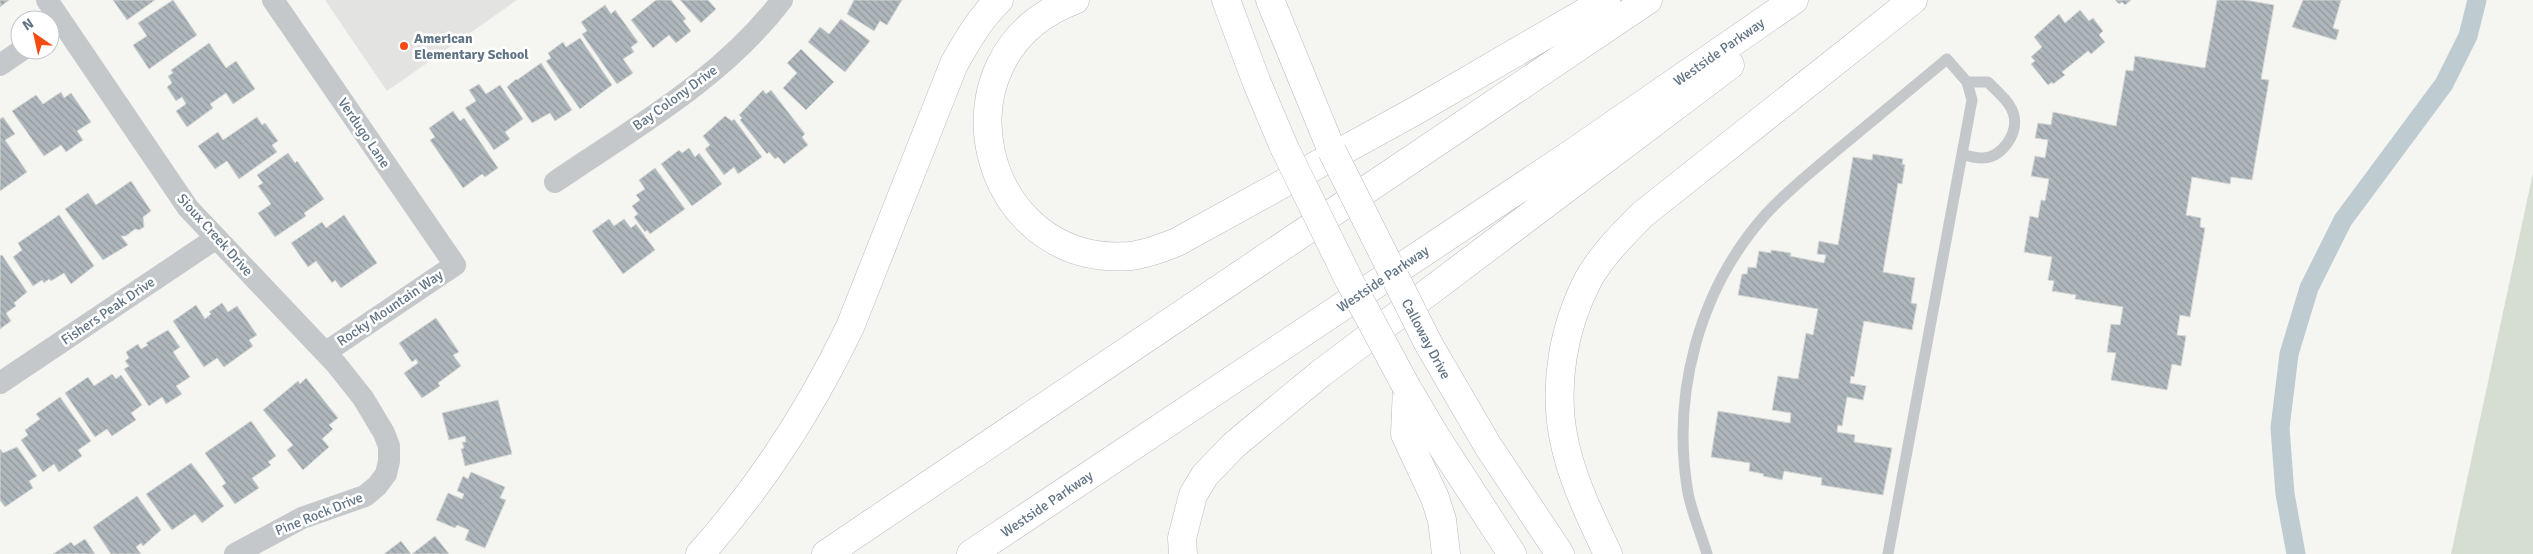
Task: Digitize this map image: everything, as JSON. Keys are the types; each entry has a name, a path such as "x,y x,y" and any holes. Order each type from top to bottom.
{"main road":[{"path":"700,554 762,479 801,421 832,365 850,327 954,64 969,36 988,10 999,0"},
{"path":"1075,0 1056,7 1034,22 1017,38 1004,57 993,81 987,104 986,132 1000,180 1011,200 1034,226 1055,240 1078,249 1106,255 1130,256 1153,252 1178,242 1415,111 1606,0"},
{"path":"1226,0 1257,83 1284,147 1326,236 1407,388 1436,437 1512,554"},
{"name":"Calloway Drive","path":"1270,0 1320,122 1361,212 1428,343 1488,446 1560,554"},
{"path":"826,554 1648,0"},
{"name":"Westside Parkway","path":"971,554 1563,159 1794,0"},
{"path":"1183,554 1182,538 1193,495 1205,475 1234,444 1320,374 1523,219 1652,125 1814,0"},
{"path":"1608,554 1574,474 1564,441 1561,416 1560,381 1563,352 1578,302 1590,277 1621,236 1643,214 1913,0"},
{"path":"1407,388 1406,434 1436,498 1442,520 1446,554"}],"street":[{"name":"Verdugo Lane","path":"273,0 455,265"},
{"name":"Bay Colony Drive","path":"555,182 686,92 730,58 768,18 782,0"},
{"name":"Sioux Creek Drive","path":"60,32 170,183 216,239 326,352 363,398 384,433 389,446 389,461"},
{"name":"Fishers Peak Drive","path":"0,383 216,239"},
{"name":"Rocky Mountain Way","path":"326,352 455,265"},
{"name":"Pine Rock Drive","path":"235,554 302,518 365,496 377,486 386,474 389,461"}],"lane":[{"path":"1708,554 1688,494 1684,421 1686,388 1694,350 1705,314 1723,277 1742,245 1766,214 1797,184 1947,59 1967,82 1972,100 1888,554"},
{"path":"1962,154 1982,158 1994,154 2009,143 2014,129 2014,116 2007,101 1988,82 1967,82"}],"shaded area":[{"name":"American Elementary School","path":"325,0 517,0 387,91"},
{"path":"2533,173 2533,554 2451,554"}],"building":[{"path":"0,0 9,0 0,7"},
{"path":"113,0 155,0 127,20"},
{"path":"173,0 197,35 149,69 133,45 147,36 138,23"},
{"path":"656,0 671,0 686,19 683,21 691,31 676,43 669,35 653,48 631,20"},
{"path":"680,0 708,0 716,9 701,23"},
{"path":"854,0 902,0 887,25 880,21 874,31 847,14"},
{"path":"2115,0 2131,0 2125,5 2122,2 2119,4"},
{"path":"2217,0 2245,0 2274,5 2261,79 2269,80 2252,180 2231,177 2230,184 2192,177 2186,215 2201,218 2200,227 2205,228 2190,317 2180,315 2177,335 2186,336 2181,366 2172,364 2167,390 2111,380 2116,353 2107,352 2111,324 2120,325 2123,307 2075,299 2076,295 2052,291 2054,281 2048,280 2052,257 2024,252 2030,216 2038,218 2041,200 2045,201 2049,179 2031,176 2035,156 2045,158 2048,140 2035,138 2038,123 2051,125 2053,112 2116,126 2126,70 2133,71 2135,56 2205,68"},
{"path":"2303,0 2341,0 2333,28 2339,30 2336,40 2292,27"},
{"path":"605,5 611,14 615,10 638,42 631,47 634,52 623,59 633,73 617,84 582,34 587,31 581,22"},
{"path":"2080,10 2089,21 2093,18 2103,31 2099,35 2105,42 2091,54 2088,51 2062,72 2065,75 2053,84 2052,82 2048,85 2031,64 2035,61 2031,57 2042,47 2034,37 2059,14 2065,23"},
{"path":"841,19 870,41 845,72 808,42 820,27 829,34"},
{"path":"580,38 612,85 580,109 546,61 551,58 548,53 563,42 566,47"},
{"path":"209,43 226,68 236,61 255,89 233,104 226,93 210,104 213,108 187,127 176,111 186,104 182,97 176,101 167,87 172,83 168,76 173,73 171,70"},
{"path":"801,49 834,82 806,110 783,88 797,73 787,63"},
{"path":"541,63 572,110 555,121 550,113 532,123 507,87"},
{"path":"479,84 486,94 500,85 523,119 505,132 510,139 494,150 465,108 476,101 469,90"},
{"path":"763,90 766,94 771,90 805,134 802,137 808,145 784,164 778,157 775,159 769,152 767,154 740,120 742,118 739,115"},
{"path":"61,92 64,98 71,93 91,122 77,131 83,140 66,152 61,145 44,156 12,111 36,95 43,104"},
{"path":"453,111 460,121 464,118 498,168 485,177 482,174 463,188 430,140 435,137 429,128"},
{"path":"725,116 732,121 734,119 762,157 738,174 734,167 724,175 705,149 710,145 703,136"},
{"path":"3,117 15,134 5,140 27,172 0,191 0,119"},
{"path":"257,117 262,125 265,123 278,141 272,145 277,152 239,179 227,161 215,169 198,146 218,132 223,140"},
{"path":"689,148 695,157 699,153 722,184 692,206 661,164 679,150 682,153"},
{"path":"288,153 295,163 297,161 324,199 304,213 306,216 275,237 258,213 271,204 258,186 263,183 257,175"},
{"path":"1873,154 1903,159 1902,164 1905,165 1902,184 1898,183 1883,272 1915,278 1911,303 1917,304 1912,330 1864,321 1854,377 1851,376 1850,383 1866,386 1863,400 1847,397 1842,426 1838,425 1837,432 1855,435 1854,442 1892,448 1883,495 1821,485 1822,478 1784,471 1782,480 1763,476 1764,474 1749,471 1750,463 1711,457 1718,411 1790,423 1791,413 1772,410 1778,376 1798,379 1806,333 1813,335 1818,309 1738,295 1742,274 1747,274 1748,267 1756,268 1759,251 1771,253 1771,250 1791,253 1790,256 1824,263 1826,255 1817,254 1819,241 1838,245 1853,157 1872,160"},
{"path":"655,168 685,209 650,234 647,230 645,232 634,217 638,214 632,206 640,200 636,195 645,189 639,180"},
{"path":"131,181 151,211 143,217 144,227 139,230 135,229 126,236 121,236 128,245 103,260 65,209 88,193 96,205"},
{"path":"59,215 94,266 71,284 64,273 51,281 49,279 44,283 42,280 33,286 13,257 22,250 18,243"},
{"path":"344,215 377,263 341,288 335,280 332,283 316,261 308,267 291,243 322,222 326,228"},
{"path":"609,219 614,226 624,219 631,228 636,224 655,250 623,274 592,231"},
{"path":"2,255 27,292 14,303 16,306 6,313 11,321 0,329 0,256"},
{"path":"222,303 228,312 237,306 257,335 249,340 253,346 224,367 217,358 204,367 173,321 196,305 205,319 211,314 209,312"},
{"path":"436,318 459,352 453,355 461,366 438,383 440,386 422,398 404,373 418,363 416,359 412,362 399,343"},
{"path":"168,330 180,347 173,352 190,377 176,386 182,394 166,404 162,397 149,406 124,369 129,366 125,361 129,358 126,352 138,344 141,349 148,345 146,343"},
{"path":"112,374 116,379 121,375 142,405 131,413 136,420 112,436 107,429 95,437 65,393 88,377 94,386"},
{"path":"306,378 338,418 329,425 333,429 322,439 329,447 303,470 287,450 293,445 263,410 298,381 300,384"},
{"path":"60,397 91,441 78,450 82,456 59,472 54,464 43,472 21,440 28,435 25,430 40,419 36,414"},
{"path":"498,400 512,454 465,466 461,449 464,448 462,442 466,442 465,436 449,440 442,413"},
{"path":"251,421 276,456 268,462 271,465 252,478 259,488 235,504 222,486 226,483 205,453"},
{"path":"17,447 37,476 29,481 33,488 5,507 0,500 0,449 3,453"},
{"path":"191,463 224,506 202,523 195,514 172,530 146,494"},
{"path":"471,472 505,487 500,498 506,500 485,548 465,540 469,530 457,525 455,528 436,520 448,493 462,499 464,494 457,491 463,476 468,479"},
{"path":"137,496 161,530 143,546 141,543 136,547 141,554 111,554 93,527"},
{"path":"435,536 449,554 412,554"},
{"path":"85,539 95,554 53,554 71,542 74,546"},
{"path":"401,541 411,554 384,554"}],"waterway":[{"path":"2296,554 2285,494 2280,428 2289,354 2309,288 2343,220 2444,84 2468,36 2477,0"}],"place":[{"name":"American Elementary School","path":"404,46"}]}
